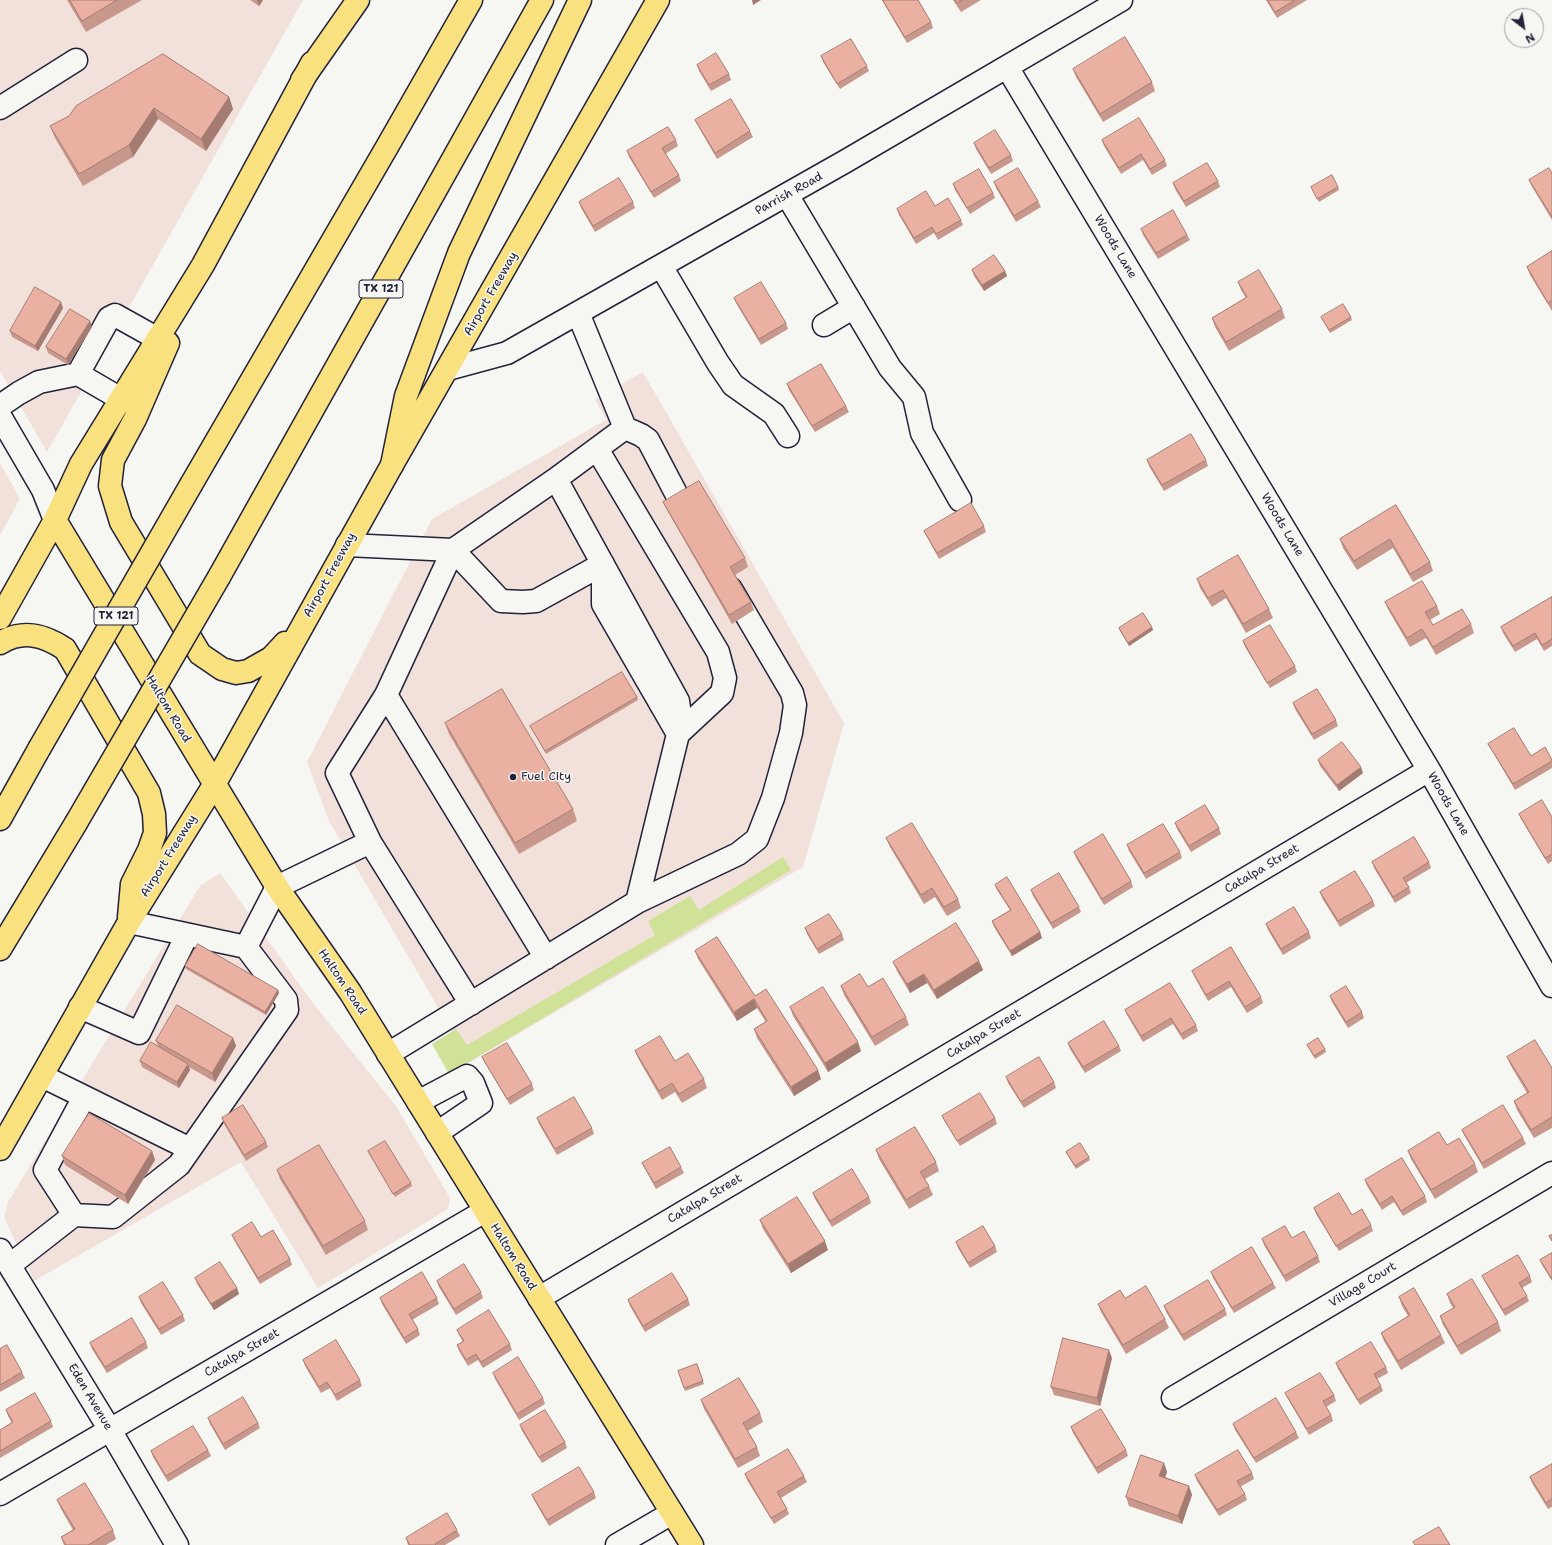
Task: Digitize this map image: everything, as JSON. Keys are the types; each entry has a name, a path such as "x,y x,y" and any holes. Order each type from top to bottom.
{"main road":[{"path":"0,618 54,520 81,464 203,265 302,80 348,0"},
{"path":"302,80 358,0"},
{"name":"TX 121","path":"0,819 470,0"},
{"name":"TX 121","path":"0,949 76,823 219,577 542,0"},
{"path":"392,465 406,396 459,253 580,0"},
{"name":"Airport Freeway","path":"0,1149 129,922 214,785 392,465 658,0"},
{"path":"203,265 135,419 113,460 110,486 121,522 200,654 222,669 236,673 248,671 271,658 306,619"},
{"name":"Haltom Road","path":"54,520 277,887 350,992 692,1545"},
{"path":"0,643 20,635 37,636 50,640 65,649 149,793 154,814 155,833 150,850 132,884 129,922"}],"street":[{"name":"Parrish Road","path":"448,369 507,353 788,195 1121,0"},
{"path":"0,108 76,60"},
{"name":"Woods Lane","path":"1007,67 1429,770 1552,986"},
{"path":"788,195 890,368 914,397 922,433 960,500"},
{"path":"660,266 718,363 733,385 774,414 788,436"},
{"path":"824,325 854,307"},
{"path":"578,313 625,428 642,435 648,440 699,536"},
{"path":"78,374 109,318 115,315 158,339"},
{"path":"0,406 39,382 78,374 121,399"},
{"name":"Haltom Road","path":"0,416 43,490 54,520"},
{"path":"471,1004 370,842 337,773 386,695 453,550 556,479 625,428"},
{"path":"597,449 718,652 725,678 722,693 678,734"},
{"path":"556,479 678,701 680,715 678,734 637,902"},
{"path":"347,545 453,550 501,601 536,601 603,564"},
{"path":"388,1054 637,902 738,854 758,839 773,798 791,733 795,705 792,693 722,574"},
{"path":"386,695 546,958"},
{"name":"Catalpa Street","path":"539,1298 1429,770"},
{"path":"246,947 277,887 370,842"},
{"path":"5,1258 74,1215 113,1217 179,1165 287,1010 286,1000 246,947 129,922"},
{"path":"80,1007 139,1033 187,935"},
{"path":"42,1076 190,1149"},
{"path":"418,1102 467,1076 471,1079 481,1103 437,1133"},
{"path":"74,1215 45,1170 84,1097"},
{"name":"Village Court","path":"1173,1398 1552,1173"},
{"name":"Catalpa Street","path":"0,1494 485,1211"},
{"name":"Eden Avenue","path":"5,1258 110,1430 177,1545"},
{"path":"617,1545 672,1512"}],"shaded area":[{"path":"0,0 303,0 47,452 0,371"},
{"path":"643,372 844,723 803,867 470,1062 329,821 307,762 432,519 606,420 595,399"},
{"path":"0,463 20,499 0,535"},
{"path":"220,873 312,1002 396,1106 450,1198 448,1209 318,1288 241,1162 34,1281 4,1218 8,1202 200,886"}],"green space":[{"path":"783,857 791,870 449,1074 432,1044 456,1029 467,1045 655,935 648,921 690,896 699,910"}],"building":[{"path":"70,0 117,0 82,21"},
{"path":"883,0 918,0 931,22 905,37"},
{"path":"955,0 963,0 957,3"},
{"path":"1268,0 1295,0 1275,12"},
{"path":"1125,37 1152,82 1100,114 1073,69"},
{"path":"851,39 867,66 837,84 821,56"},
{"path":"716,53 729,74 709,85 697,65"},
{"path":"163,54 229,97 201,139 154,108 129,145 79,174 50,126 69,116 76,106"},
{"path":"731,99 750,131 715,153 695,120"},
{"path":"1139,118 1165,160 1150,169 1141,154 1119,168 1102,140"},
{"path":"668,127 676,140 662,148 679,175 651,192 627,151"},
{"path":"995,130 1011,155 989,168 974,143"},
{"path":"1207,163 1218,181 1184,201 1173,183"},
{"path":"1018,168 1038,201 1014,216 994,182"},
{"path":"1549,168 1552,173 1552,217 1529,180"},
{"path":"979,169 993,193 967,208 953,184"},
{"path":"1332,175 1338,187 1317,199 1311,187"},
{"path":"619,178 633,202 593,226 579,202"},
{"path":"926,191 935,206 948,198 961,220 936,234 932,227 914,238 897,209"},
{"path":"1173,210 1187,235 1156,253 1141,229"},
{"path":"1552,251 1552,300 1548,303 1527,267"},
{"path":"994,255 1005,271 982,285 972,270"},
{"path":"1259,270 1282,309 1226,342 1212,318 1247,297 1238,282"},
{"path":"761,282 786,323 759,339 734,298"},
{"path":"35,287 61,302 35,346 10,331"},
{"path":"1343,304 1351,317 1329,330 1321,317"},
{"path":"70,309 90,321 66,359 46,347"},
{"path":"821,364 846,406 812,426 787,384"},
{"path":"1191,434 1206,460 1162,485 1147,460"},
{"path":"699,481 745,558 730,567 751,602 729,615 663,502"},
{"path":"971,503 984,526 937,553 924,531"},
{"path":"1396,505 1430,562 1410,574 1390,539 1354,561 1340,539"},
{"path":"1238,555 1269,609 1243,624 1223,590 1208,598 1197,579"},
{"path":"1422,581 1437,606 1425,612 1433,625 1462,609 1471,624 1433,647 1422,629 1407,638 1385,602"},
{"path":"1552,597 1552,639 1542,645 1535,633 1513,646 1501,627"},
{"path":"1143,613 1152,627 1128,643 1119,628"},
{"path":"1270,625 1295,666 1267,683 1243,641"},
{"path":"622,672 637,697 545,751 530,726"},
{"name":"Fuel City","path":"502,689 573,809 515,843 445,723"},
{"path":"1317,689 1336,720 1312,734 1293,703"},
{"path":"1514,728 1531,756 1545,747 1552,761 1513,784 1488,744"},
{"path":"1342,742 1361,767 1337,785 1318,760"},
{"path":"1542,800 1552,817 1552,854 1545,858 1519,814"},
{"path":"1205,805 1219,828 1189,846 1175,823"},
{"path":"912,823 958,899 944,907 932,888 921,895 886,838"},
{"path":"1163,824 1180,852 1144,873 1127,845"},
{"path":"1103,834 1131,881 1102,899 1074,852"},
{"path":"1414,837 1429,862 1403,878 1409,887 1393,897 1372,862"},
{"path":"1355,871 1373,901 1338,921 1320,892"},
{"path":"1059,873 1079,907 1051,923 1031,890"},
{"path":"1007,877 1040,932 1010,951 992,921 1011,910 995,885"},
{"path":"1294,907 1309,932 1281,949 1266,924"},
{"path":"829,914 842,934 817,949 805,928"},
{"path":"956,923 979,961 934,990 924,974 907,984 893,962"},
{"path":"717,937 755,996 766,989 818,1070 791,1087 754,1029 767,1021 754,999 734,1012 695,951"},
{"path":"198,944 278,990 265,1012 185,966"},
{"path":"1231,947 1261,997 1245,1007 1229,981 1206,995 1192,971"},
{"path":"860,974 868,987 883,978 906,1017 872,1037 841,986"},
{"path":"1170,983 1196,1025 1181,1034 1171,1018 1141,1036 1125,1010"},
{"path":"1346,986 1362,1012 1346,1022 1330,996"},
{"path":"823,987 858,1042 825,1063 790,1007"},
{"path":"177,1005 233,1038 212,1073 156,1041"},
{"path":"1104,1021 1119,1046 1083,1067 1068,1043"},
{"path":"660,1036 675,1061 688,1053 704,1079 679,1094 672,1083 659,1091 635,1051"},
{"path":"1318,1038 1325,1049 1314,1056 1307,1045"},
{"path":"1535,1040 1552,1068 1552,1117 1531,1130 1514,1101 1529,1092 1507,1057"},
{"path":"151,1042 188,1064 177,1082 140,1061"},
{"path":"507,1043 532,1084 507,1099 482,1057"},
{"path":"1039,1057 1054,1082 1021,1102 1006,1077"},
{"path":"980,1093 995,1118 957,1141 942,1116"},
{"path":"574,1097 592,1128 555,1149 537,1118"},
{"path":"243,1105 266,1142 244,1155 222,1118"},
{"path":"1503,1105 1523,1138 1482,1163 1462,1130"},
{"path":"89,1113 152,1151 125,1195 62,1156"},
{"path":"915,1127 936,1162 920,1172 929,1186 906,1200 876,1150"},
{"path":"1439,1132 1447,1145 1459,1138 1475,1164 1431,1190 1408,1151"},
{"path":"385,1141 411,1183 393,1194 368,1151"},
{"path":"1080,1143 1089,1157 1075,1166 1066,1152"},
{"path":"319,1145 365,1221 323,1246 277,1170"},
{"path":"670,1147 681,1167 654,1183 642,1163"},
{"path":"1402,1158 1425,1196 1401,1211 1392,1196 1380,1204 1365,1180"},
{"path":"852,1169 869,1197 830,1221 813,1193"},
{"path":"1339,1193 1352,1215 1362,1209 1371,1225 1336,1246 1314,1208"},
{"path":"797,1197 825,1241 788,1264 760,1220"},
{"path":"252,1222 261,1237 273,1230 290,1259 258,1278 232,1235"},
{"path":"983,1226 995,1246 968,1263 956,1242"},
{"path":"1285,1226 1292,1238 1304,1231 1318,1256 1284,1276 1262,1239"},
{"path":"1252,1247 1273,1283 1232,1308 1211,1272"},
{"path":"1552,1253 1552,1279 1540,1260"},
{"path":"1518,1255 1530,1276 1519,1283 1527,1296 1503,1310 1482,1276"},
{"path":"220,1262 237,1288 211,1304 195,1278"},
{"path":"464,1264 481,1292 454,1309 437,1281"},
{"path":"422,1272 437,1298 409,1314 418,1329 404,1338 380,1298"},
{"path":"672,1273 688,1299 643,1326 628,1300"},
{"path":"1472,1279 1498,1322 1457,1346 1440,1316 1455,1307 1447,1294"},
{"path":"1208,1280 1225,1309 1182,1335 1164,1306"},
{"path":"163,1282 183,1315 159,1329 139,1297"},
{"path":"1146,1286 1165,1319 1123,1345 1098,1304 1120,1290 1125,1298"},
{"path":"1414,1288 1441,1335 1398,1361 1381,1333 1410,1315 1399,1297"},
{"path":"489,1310 510,1344 481,1362 476,1354 466,1360 457,1345 464,1341 457,1330"},
{"path":"132,1318 146,1342 105,1367 90,1343"},
{"path":"1063,1338 1109,1350 1097,1398 1051,1387"},
{"path":"336,1340 360,1380 335,1395 327,1382 319,1387 303,1360"},
{"path":"1371,1342 1386,1367 1374,1374 1381,1386 1358,1400 1336,1363"},
{"path":"7,1345 22,1372 0,1385 0,1349"},
{"path":"518,1357 543,1398 517,1414 493,1373"},
{"path":"697,1364 703,1381 684,1388 678,1371"},
{"path":"1320,1373 1334,1395 1323,1401 1331,1415 1307,1429 1285,1393"},
{"path":"739,1378 760,1413 743,1423 757,1447 735,1459 701,1400"},
{"path":"35,1393 51,1421 0,1451 0,1430 13,1422 6,1410"},
{"path":"243,1397 258,1423 223,1444 208,1418"},
{"path":"1276,1398 1296,1432 1254,1458 1233,1424"},
{"path":"1101,1409 1126,1450 1096,1468 1071,1427"},
{"path":"545,1410 565,1442 539,1457 520,1425"},
{"path":"193,1426 208,1450 166,1476 151,1451"},
{"path":"788,1449 804,1476 777,1492 787,1509 771,1518 745,1474"},
{"path":"1238,1450 1252,1473 1237,1481 1245,1494 1217,1510 1195,1475"},
{"path":"1141,1455 1164,1463 1159,1476 1189,1486 1178,1516 1126,1497"},
{"path":"1552,1464 1552,1499 1546,1503 1530,1477"},
{"path":"579,1467 594,1492 547,1520 532,1495"},
{"path":"85,1483 113,1530 88,1545 66,1545 61,1537 75,1529 57,1500"},
{"path":"447,1513 457,1530 435,1544 436,1545 410,1545 406,1538"},
{"path":"1439,1527 1450,1545 1415,1545 1413,1542"}],"place":[{"name":"Fuel City","path":"513,777"}]}
